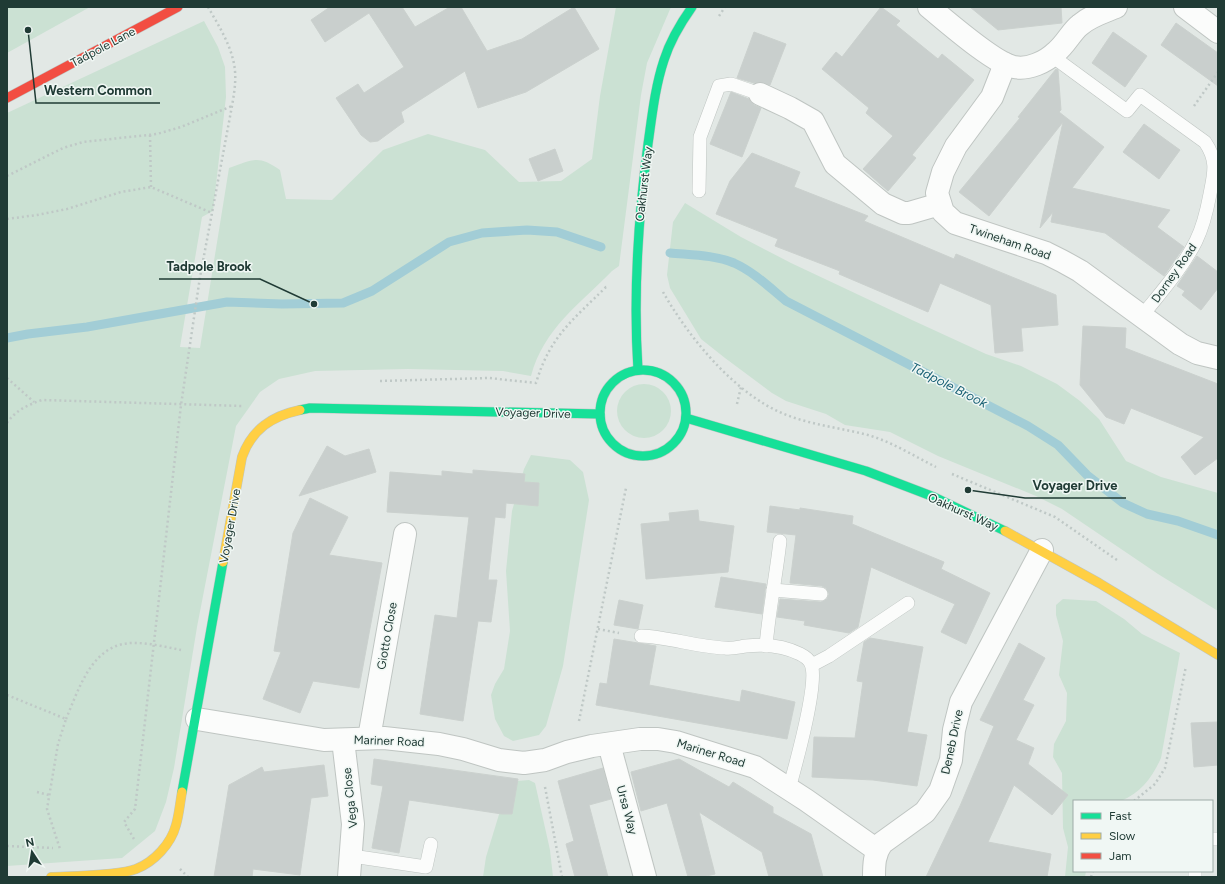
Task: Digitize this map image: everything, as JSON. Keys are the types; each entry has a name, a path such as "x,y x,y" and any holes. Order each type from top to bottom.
{"street":[{"name":"Tadpole Lane","path":"7,98 178,7"},
{"name":"Oakhurst Way","path":"638,370 634,288 639,216 658,79 668,48 692,7"},
{"path":"929,7 993,57 1014,67 1024,67 1036,64 1052,56 1080,25 1089,19 1116,7"},
{"path":"1185,7 1218,32"},
{"path":"760,94 813,121 835,164 883,204 903,213 909,213 940,204 937,193 938,185 948,159 992,97 1005,64"},
{"name":"Twineham Road","path":"940,204 943,212 955,223 1040,251 1062,261 1080,271 1180,344 1197,353 1218,358"},
{"path":"638,370 652,370 664,375 674,383 682,393 686,405 686,418 682,432 674,442 663,451 650,455 636,455 622,450 611,442 604,430 600,414 601,403 606,391 614,380 638,370"},
{"name":"Voyager Drive","path":"51,877 124,872 146,864 161,851 170,839 176,826 197,719 244,448 251,436 274,418 296,410 326,408 600,414"},
{"name":"Oakhurst Way","path":"686,418 856,468 892,481 1005,531 1042,550 1137,604 1218,655"},
{"name":"Giotto Close","path":"369,738 405,534"},
{"name":"Deneb Drive","path":"877,850 889,837 925,812 940,791 951,760 954,730 961,702 1042,550"},
{"name":"Mariner Road","path":"197,719 307,738 343,740 369,738 439,744 513,762 540,761 579,749 640,739 658,739 676,742 755,768 789,789 877,850"},
{"name":"Vega Close","path":"343,740 353,824 351,867"},
{"name":"Ursa Way","path":"609,744 645,877"},
{"path":"874,877 874,865 877,850"}],"lane":[{"name":"Dorney Road","path":"1052,56 1127,111 1140,95 1205,142 1212,153 1215,162 1212,182 1206,215 1196,241 1173,277 1142,316"},
{"path":"699,191 700,137 719,86 731,84 760,94"},
{"path":"766,646 769,608 776,577 780,541"},
{"path":"773,590 821,594"},
{"path":"812,665 834,653 908,603"},
{"path":"641,636 664,638 718,648 766,646 784,648 801,654 812,665 811,689 801,745 789,789"},
{"name":"Vega Close","path":"351,867 426,867 431,844"}],"path":[{"path":"146,864 124,822 135,809 181,405 200,277 232,106 235,69 222,33 208,7"},
{"path":"1181,124 1218,72"},
{"path":"7,176 63,148 84,142 150,135 170,131 232,106"},
{"path":"150,135 151,187"},
{"path":"7,219 67,209 120,192 151,187 212,213"},
{"path":"373,381 488,378 536,383 542,365 553,342 606,286 634,288"},
{"path":"7,378 35,402"},
{"path":"7,424 19,410 42,400 181,405 244,406 250,404"},
{"path":"579,749 578,726 626,488"},
{"path":"60,849 47,814 58,744 66,719 93,662 105,650 118,645 135,642 207,655"},
{"path":"1135,800 1154,784 1165,768 1187,663"},
{"path":"7,695 66,719"},
{"path":"540,761 562,877"},
{"path":"37,792 49,795"}],"green space":[{"path":"7,7 90,7 7,53"},
{"path":"616,7 671,7 647,63 641,95 619,266 564,318 544,344 531,376 503,371 408,369 315,371 279,379 260,392 236,426 197,627 174,768 166,802 155,831 122,858 7,866 7,113 204,21 218,47 225,67 226,97 213,211 202,217 180,347 200,348 229,168 249,161 260,160 280,170 286,199 332,200 383,150 428,134 485,150 519,182 561,181 592,159 600,96"},
{"path":"685,203 741,237 791,263 986,354 1021,366 1057,384 1080,401 1099,419 1126,461 1161,477 1218,493 1218,611 1158,574 1062,509 1036,496 938,456 890,432 845,425 826,414 786,401 772,393 725,358 701,339 670,288 667,275 673,222"},
{"path":"644,384 654,386 663,392 669,401 671,411 669,421 663,430 654,436 644,438 634,436 625,430 619,421 617,411 619,401 625,392 634,386"},
{"path":"531,455 570,460 583,472 589,500 563,666 546,726 539,735 513,741 504,736 495,719 491,695 495,684 504,669 510,631 506,571 512,511 524,469"},
{"path":"1063,599 1096,601 1124,619 1142,634 1180,653 1161,758 1146,783 1135,793 1123,800 1073,800 1073,872 1086,872 1085,877 1065,877 1068,847 1063,828 1062,773 1053,757 1054,744 1066,721 1067,693 1059,675 1063,641 1056,615 1056,605"},
{"path":"529,780 535,783 550,850 553,877 483,877 486,857 508,785 517,781"}],"building":[{"path":"330,7 402,7 415,27 450,7 461,7 487,51 522,39 574,7 599,49 526,92 478,108 465,71 401,112 404,122 378,141 370,142 361,135 336,98 358,84 364,93 404,67 369,13 325,42 311,20"},
{"path":"881,7 900,21 896,25 938,59 942,54 974,80 912,155 916,158 888,191 863,169 893,136 866,113 869,108 822,69 836,52 842,57"},
{"path":"970,7 1061,7 1062,23 998,30"},
{"path":"1176,23 1218,53 1218,86 1161,45"},
{"path":"754,32 786,44 770,85 759,82 754,83 737,78"},
{"path":"1113,32 1147,56 1125,87 1092,63"},
{"path":"1056,69 1058,70 1061,110 1059,112 1104,147 1072,188 1170,210 1157,227 1184,247 1164,276 1105,233 1051,222 1053,212 1040,228 1063,122 989,216 959,192 1020,118 1018,117"},
{"path":"731,92 749,99 754,105 761,108 742,157 710,144"},
{"path":"1144,124 1180,150 1159,179 1123,152"},
{"path":"555,149 563,171 538,181 529,159"},
{"path":"752,153 800,172 794,187 868,216 864,221 954,259 956,254 1056,295 1058,325 1021,328 1023,351 995,353 991,305 940,283 928,312 839,274 840,271 775,246 778,239 716,214 730,181"},
{"path":"1197,256 1218,272 1218,288 1201,310 1182,295 1185,291 1177,286"},
{"path":"1083,326 1126,328 1125,348 1218,384 1218,458 1195,475 1181,457 1204,437 1131,408 1124,424 1106,417 1080,385"},
{"path":"327,446 345,456 369,449 376,472 299,496"},
{"path":"473,470 525,474 524,482 539,483 538,506 506,503 505,518 495,517 488,580 497,580 491,622 478,621 463,721 420,714 435,615 457,618 469,517 387,512 390,472 442,476 442,471 473,474"},
{"path":"310,498 348,517 329,555 382,563 359,688 313,681 300,713 263,699 281,652 274,651 293,533"},
{"path":"770,506 800,510 800,508 853,516 852,524 944,562 941,569 990,593 966,644 941,632 955,604 871,567 858,627 849,633 804,625 805,621 777,617 780,599 821,602 827,599 829,594 826,588 822,586 790,583 796,535 767,532"},
{"path":"698,510 699,521 734,526 728,572 646,579 641,524 670,521 669,513"},
{"path":"721,577 766,584 762,614 715,607"},
{"path":"619,600 643,605 638,629 614,625"},
{"path":"870,638 923,647 907,732 927,735 917,786 873,780 812,777 814,737 855,738 863,682 857,681 864,642"},
{"path":"614,639 656,646 649,685 740,702 742,690 795,702 787,739 596,705 600,683 607,684"},
{"path":"1019,643 1045,658 1023,700 1034,705 1016,740 1034,748 1028,764 1068,795 1052,815 1014,785 988,842 1051,854 1047,877 926,877 960,806 994,726 980,720"},
{"path":"1218,722 1218,765 1194,767 1191,723"},
{"path":"374,759 518,779 512,814 502,814 409,800 399,853 372,848 383,786 371,784"},
{"path":"679,759 729,787 733,782 773,807 773,813 811,834 823,877 769,877 762,852 699,812 715,874 702,877 688,877 667,803 641,811 631,772"},
{"path":"324,765 328,796 311,798 300,875 253,869 252,877 214,877 229,785 262,767 264,772"},
{"path":"603,768 611,799 589,805 608,877 575,877 566,844 574,841 558,781"}],"waterway":[{"name":"Tadpole Brook","path":"7,338 87,327 227,302 282,304 343,303 372,291 449,242 482,233 527,230 557,232 601,247"},
{"name":"Tadpole Brook","path":"670,253 719,258 734,263 761,280 786,301 1028,426 1058,445 1087,475 1123,503 1147,514 1178,521 1218,535"}],"traffic: fast":[{"path":"638,370 636,313 637,257 644,172 652,112 658,81 666,53 683,20 692,7"},
{"path":"643,370 659,373 667,377 679,389 683,397 686,413 683,429 679,437 667,449 659,453 643,456 627,453 619,449 607,437 603,429 600,413 603,397 607,389 619,377 627,373 643,370"},
{"path":"300,410 310,408 600,414"},
{"path":"686,418 866,471 934,497 1005,531"},
{"path":"182,792 223,562"}],"traffic: slow":[{"path":"223,562 242,457 246,447 257,431 264,425 281,416 300,410"},
{"path":"1005,531 1099,583 1218,655"},
{"path":"51,877 118,873 143,866 161,852 174,832 182,792"}],"traffic: jam":[{"path":"7,98 178,7"}],"place":[{"name":"Western Common","path":"28,30"},
{"name":"Tadpole Brook","path":"314,304"},
{"name":"Voyager Drive","path":"968,490"}]}
